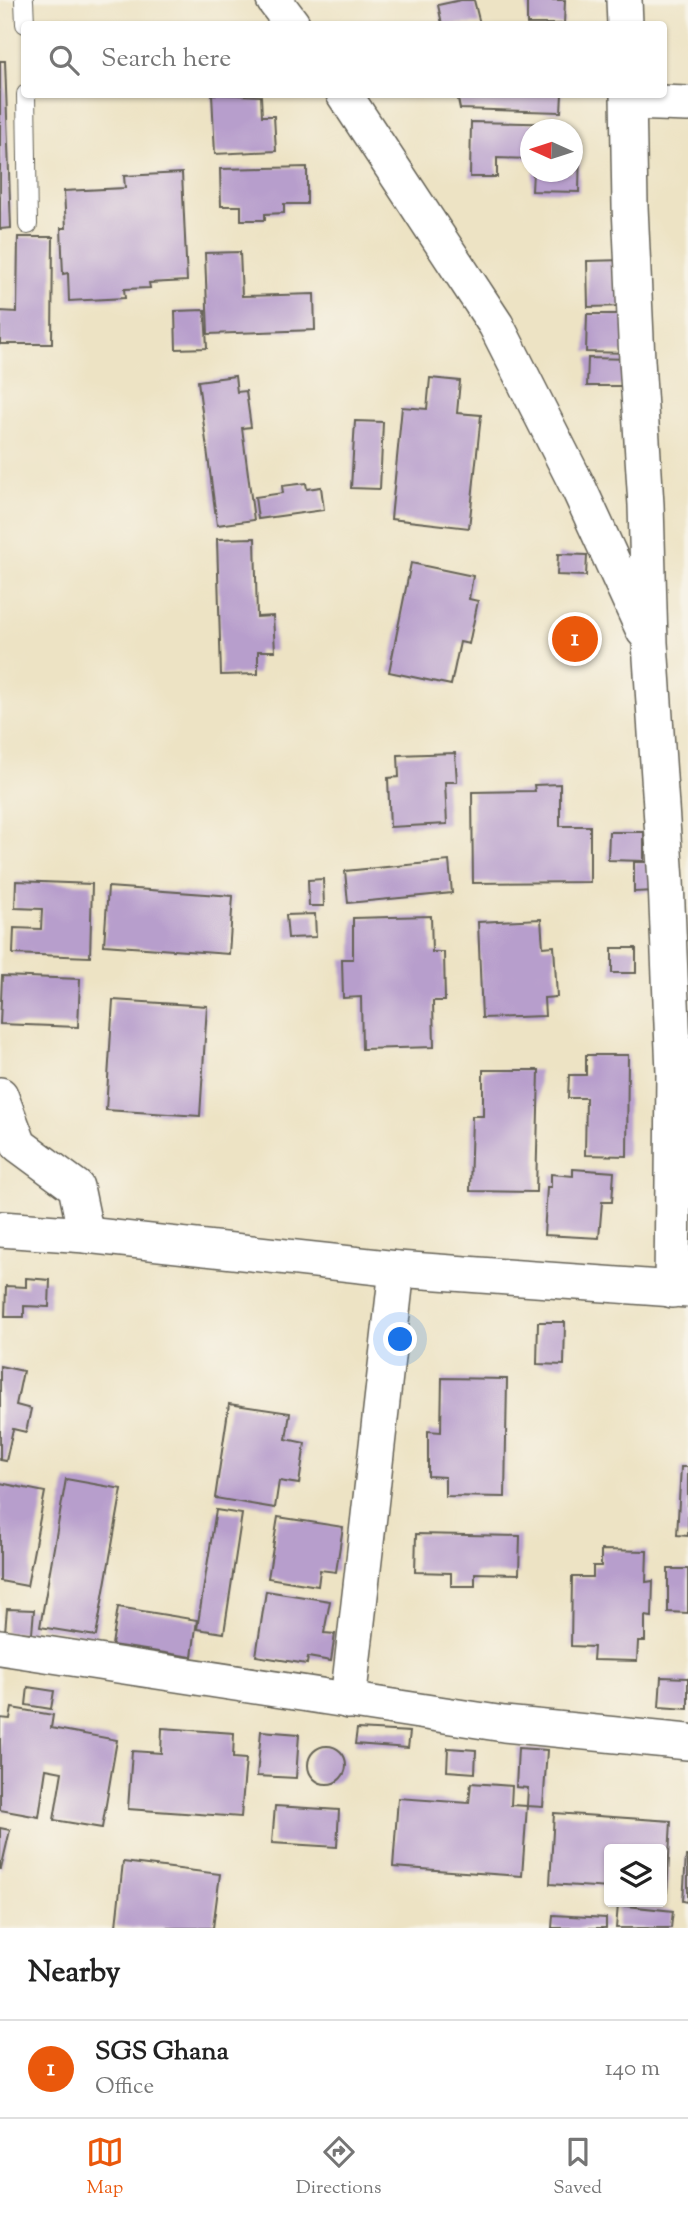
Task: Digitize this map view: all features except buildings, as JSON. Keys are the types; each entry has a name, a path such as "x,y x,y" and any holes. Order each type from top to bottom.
{"street":[{"path":"274,0 290,21"},
{"path":"624,0 625,21"},
{"path":"347,98 496,325 580,491 650,643"},
{"path":"0,1229 397,1269 680,1290 666,881 650,643 646,505 630,206 628,98 688,104"},
{"path":"0,1095 19,1146 76,1187 86,1236"},
{"path":"348,1701 397,1269"},
{"path":"0,1647 503,1724 688,1742"}],"lane":[{"path":"24,0 25,21"},
{"path":"26,98 28,225"}],"place":[{"name":"SGS Ghana","path":"575,639"}]}
